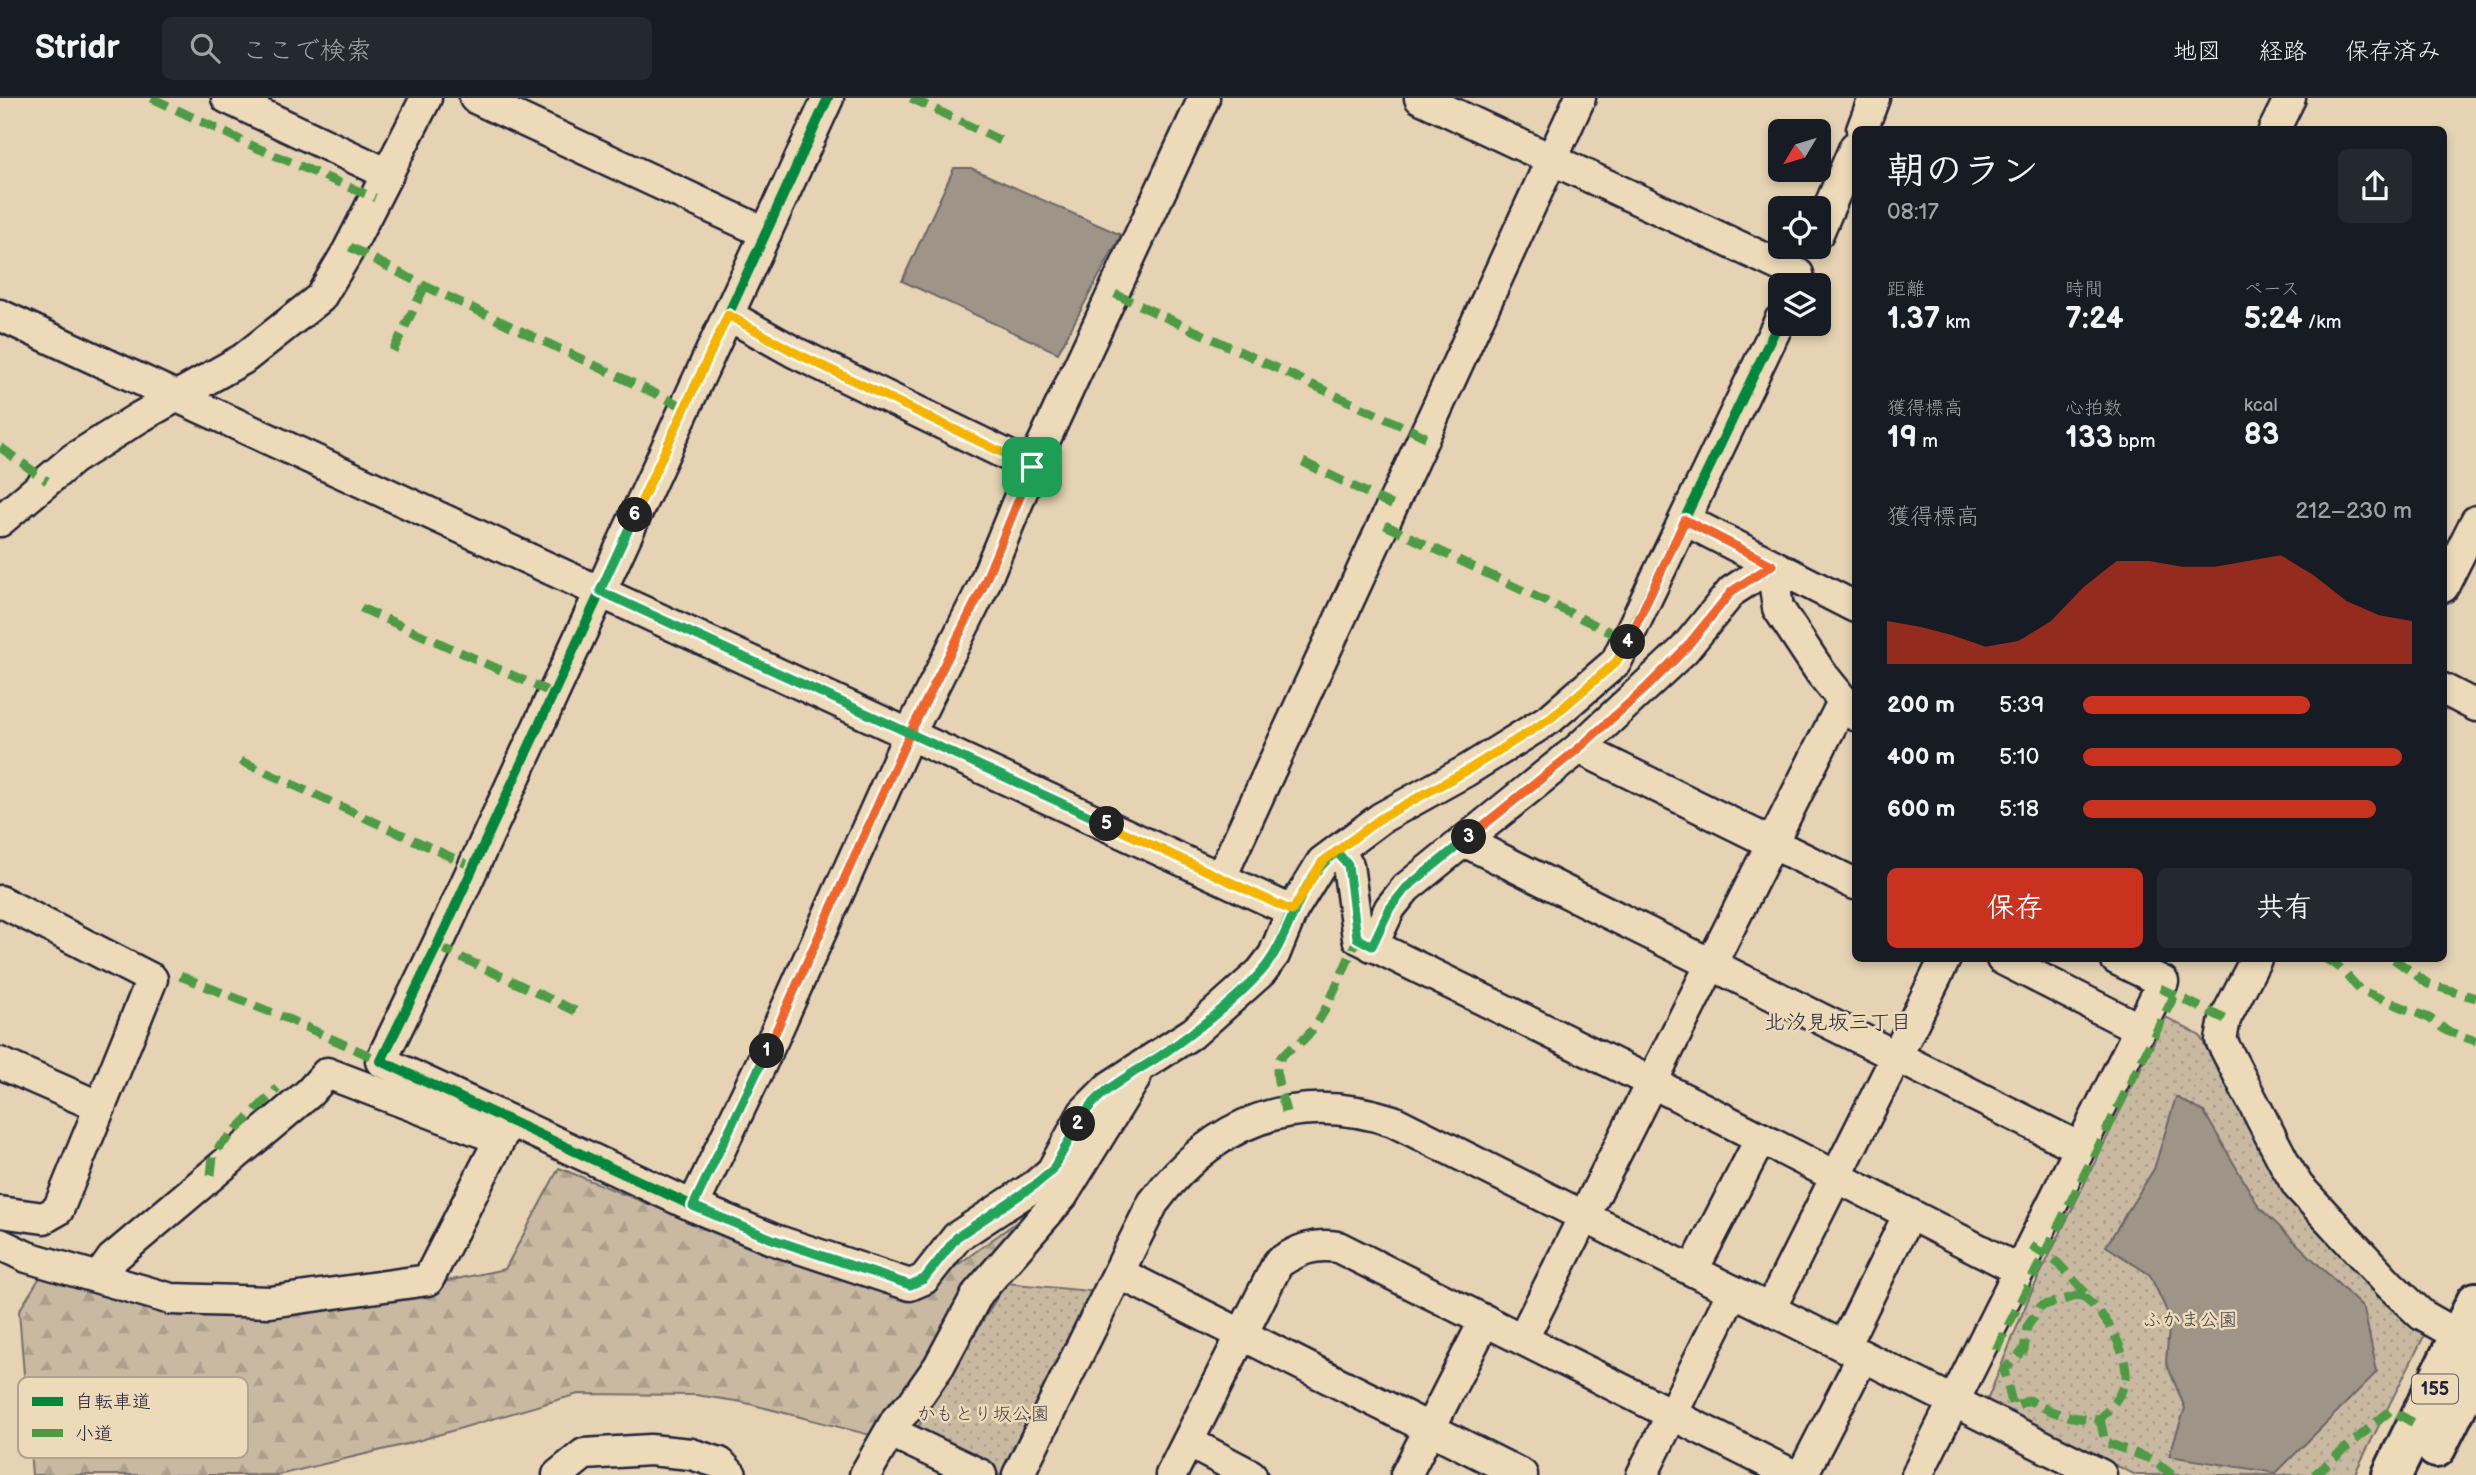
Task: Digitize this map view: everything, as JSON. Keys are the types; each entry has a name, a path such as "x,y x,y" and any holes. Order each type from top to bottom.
{"highway":[{"name":"155","path":"2422,1475 2468,1352 2476,1303"},
{"name":"155","path":"2392,1475 2419,1426 2468,1352"}],"street":[{"path":"227,98 388,174"},
{"path":"0,521 74,459 243,359 320,298 426,98"},
{"path":"475,98 766,233"},
{"path":"505,1130 381,1061 828,98"},
{"path":"693,1206 772,1041 910,733 982,589 1032,467 1204,98"},
{"path":"1420,98 1784,273"},
{"path":"1220,877 1580,98"},
{"path":"1864,126 1874,98"},
{"path":"2276,126 2290,98"},
{"path":"1831,203 1852,154"},
{"path":"0,314 1292,911"},
{"path":"728,315 794,352 1032,467"},
{"path":"100,1276 112,1259 310,1093 327,1073 505,1130 772,1239 896,1281 910,1285 917,1283 957,1237 1052,1171 1084,1112 1109,1087 1138,1071 1194,1032 1261,972 1274,955 1292,911 1322,862 1381,818 1466,771 1551,718 1616,662 1772,336"},
{"path":"1685,520 1852,605"},
{"path":"2447,579 2476,521"},
{"path":"1523,1338 1772,842 1849,708 1778,608 1772,565"},
{"path":"1372,946 1390,908 1406,888 1579,748 1684,650 1732,591 1772,565"},
{"path":"2447,691 2476,706"},
{"path":"1579,748 1852,882"},
{"path":"1465,841 2080,1148"},
{"path":"1337,852 1348,865 1357,938 1651,1082 2019,1270"},
{"path":"0,901 152,979 58,1210 44,1218 0,1212"},
{"path":"1770,1309 1943,962"},
{"path":"2008,962 2140,1029"},
{"path":"1917,1475 2163,982 2122,962"},
{"path":"2254,962 2225,1019 2221,1040 2280,1155 2298,1186 2390,1285 2468,1352"},
{"path":"0,1063 100,1107"},
{"path":"865,1475 897,1419 913,1403 939,1367 978,1293 1062,1196 1130,1089 1138,1071"},
{"path":"1018,1475 1153,1203 1175,1174 1222,1135 1251,1122 1307,1108 1364,1112 1393,1121 2101,1475"},
{"path":"0,1244 27,1258 100,1276 171,1298 271,1301 428,1280 505,1130"},
{"path":"1693,1270 1761,1138"},
{"path":"1802,1475 1909,1214"},
{"path":"1171,1475 1278,1263 1305,1248 1321,1244 1338,1247 1793,1475"},
{"path":"1119,1273 1522,1475"},
{"path":"1642,1475 1733,1291"},
{"path":"1406,1475 1485,1320"},
{"path":"891,1432 981,1475"},
{"path":"1188,1442 1251,1475"},
{"path":"558,1475 584,1454 650,1450 691,1454 720,1463 731,1475"}],"green space":[{"name":"ふかま公園","path":"2166,1017 2200,1036 2286,1196 2424,1336 2354,1475 2136,1475 1986,1403 2030,1295"},
{"path":"559,1168 768,1252 908,1301 1044,1202 907,1394 870,1435 742,1402 696,1395 578,1394 407,1444 278,1475 32,1475 31,1458 248,1458 248,1377 24,1377 19,1311 47,1266 274,1297 427,1285 505,1269"},
{"name":"かもとり坂公園","path":"1006,1283 1101,1292 1006,1475 990,1475 911,1438"}],"shaded area":[{"path":"954,168 971,168 1121,235 1058,353 902,281"},
{"path":"2176,1097 2204,1112 2259,1207 2364,1309 2377,1372 2276,1473 2169,1456 2185,1408 2166,1362 2170,1318 2150,1275 2106,1246 2154,1169"}],"marked path":[{"path":"152,98 255,147 375,198"},
{"path":"911,98 1001,141"},
{"path":"350,247 425,286 684,407"},
{"path":"393,351 425,286"},
{"path":"1115,294 1426,437"},
{"path":"0,447 47,481"},
{"path":"1303,462 1394,506"},
{"path":"1385,525 1629,641"},
{"path":"361,608 552,693"},
{"path":"241,761 473,867"},
{"path":"1286,1112 1277,1075 1280,1059 1285,1052 1304,1039 1320,1018 1358,938"},
{"path":"437,946 582,1014"},
{"path":"2331,962 2360,990 2429,1018 2447,1031 2476,1041"},
{"path":"2398,962 2428,984 2476,998"},
{"path":"180,976 288,1019 381,1061"},
{"path":"2160,988 2225,1019"},
{"path":"1996,1350 2174,996"},
{"path":"211,1175 213,1157 219,1147 278,1088"},
{"path":"2031,1246 2058,1263 2089,1297"},
{"path":"2080,1295 2097,1309 2117,1339 2126,1372 2118,1398 2100,1419 2063,1415 2029,1400 2013,1407 2004,1370 2024,1350 2027,1327 2041,1306 2080,1295"},
{"path":"2314,1475 2391,1410 2419,1426"},
{"path":"2100,1419 2105,1442 2153,1460 2172,1475"}],"cycle path":[{"path":"828,98 437,946 381,1061 693,1206 772,1239 910,1285 924,1279 957,1237 1036,1185 1052,1171 1084,1112 1109,1087 1194,1032 1261,972 1274,955 1292,911 1322,862 1381,818 1466,771 1551,718 1616,662 1772,336"}],"district":[{"name":"北汐見坂三丁目","path":"1838,1022"}],"route":[{"path":"1032,467 974,436 794,352 741,325 728,315 600,591 910,733 1292,911 1322,862 1381,818 1466,771 1551,718 1616,662 1629,641 1685,520 1772,565 1732,591 1684,650 1579,748 1406,888 1390,908 1372,946 1357,938 1348,865 1337,852 1322,862 1292,911 1274,955 1261,972 1194,1032 1138,1071 1109,1087 1084,1112 1052,1171 957,1237 924,1279 910,1285 772,1239 693,1206 772,1041 910,733 982,589 1032,467"}]}
